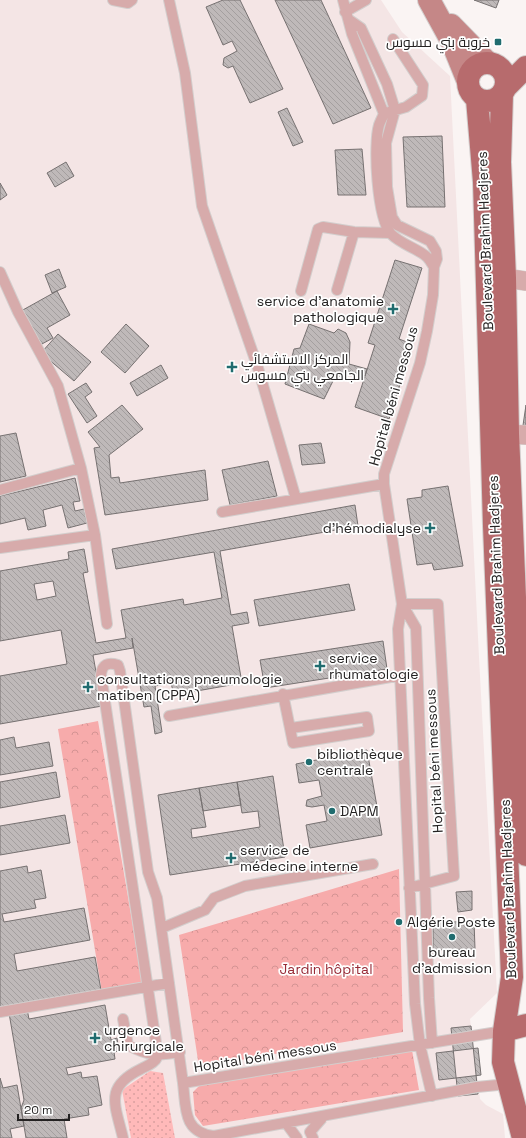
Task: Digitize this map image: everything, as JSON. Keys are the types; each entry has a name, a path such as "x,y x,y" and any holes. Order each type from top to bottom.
{"main road":[{"path":"430,1 498,78"},
{"path":"430,1 452,42 467,79 471,94 477,99 490,101 498,78 526,58"},
{"path":"467,79 469,73 474,67 498,78 526,67"},
{"name":"Boulevard Brahim Hadjeres","path":"498,78 500,162 516,280 517,434 526,855"},
{"name":"Boulevard Brahim Hadjeres","path":"477,99 484,169 494,526 512,977 504,1031 503,1062 517,1083 523,1138"},
{"path":"504,1031 526,1025"}],"lane":[{"path":"113,0 128,3 132,0"},
{"path":"169,0 185,73 202,206 258,368 296,499"},
{"path":"343,0 352,34 384,114"},
{"path":"347,15 366,0"},
{"name":"Hopital béni messous","path":"347,15 361,28 387,84 394,110 386,143 387,187 390,208 397,225 430,241 436,251 437,260 434,267 433,295 420,363 384,474 384,484 402,604 398,629 402,675 409,888 415,1004 420,1045 432,1096"},
{"path":"393,39 423,86 422,96 406,107 384,114 379,125 376,143 378,188 382,210 390,233 405,246 426,257 434,267"},
{"path":"301,291 318,229 323,227 354,232 390,233"},
{"path":"337,290 354,232"},
{"path":"0,272 18,312 58,386 81,468 95,535 107,624"},
{"path":"0,490 81,468"},
{"path":"222,512 384,484"},
{"path":"0,548 95,535"},
{"name":"Hopital béni messous","path":"402,604 416,628 432,1043"},
{"name":"Hopital béni messous","path":"402,604 438,604 454,876 409,888"},
{"path":"123,1138 115,1100 116,1090 122,1081 155,1062 158,1056 101,675 102,668 105,664 118,665 120,671 148,872 157,898 162,928 183,1083"},
{"path":"169,716 283,694 402,675"},
{"path":"283,694 293,743 369,731 367,717 291,728"},
{"path":"162,928 205,910 214,898 245,886 373,864"},
{"path":"0,1012 169,983"},
{"path":"123,1019 128,1045 135,1049 158,1056 180,1052"},
{"name":"Hopital béni messous","path":"504,1031 183,1083 189,1120 194,1130 214,1137 477,1087 517,1083"},
{"path":"313,1138 310,1132 324,1116"},
{"path":"286,1123 297,1138"}],"shaded area":[{"name":"المركز الاستشفائي الجامعي بني مسوس","path":"0,0 381,0 402,32 450,76 497,993 470,1019 480,1099 486,1105 503,1114 505,1138 0,1138"},
{"path":"150,1071 163,1073 175,1138 131,1138 122,1090"}],"green space":[{"path":"98,721 143,985 102,992 58,729"},
{"name":"Jardin hôpital","path":"399,869 403,1032 199,1067 179,935"},
{"path":"412,1050 419,1090 203,1126 195,1115 193,1092 200,1085"}],"building":[{"path":"223,0 240,0 283,89 250,103 233,66 228,68 223,65 224,58 237,51 232,41 223,45 206,7"},
{"path":"275,0 321,0 371,108 333,124"},
{"path":"474,0 499,0 496,8"},
{"path":"287,108 303,142 293,146 278,112"},
{"path":"442,136 445,207 407,207 403,137"},
{"path":"362,149 366,195 338,195 335,150"},
{"path":"66,162 74,176 55,187 47,173"},
{"path":"0,183 7,195 0,200"},
{"path":"395,260 422,268 399,339 407,342 403,353 409,356 389,419 355,407 375,345 368,343"},
{"path":"59,269 66,287 52,293 45,275"},
{"path":"57,291 70,315 47,328 53,338 40,345 21,311"},
{"path":"126,324 149,346 125,373 101,352"},
{"path":"309,324 334,333 338,329 346,333 350,342 349,364 367,369 365,376 350,371 346,378 336,375 324,399 285,384 294,349 300,348"},
{"path":"58,334 91,362 74,381 41,353"},
{"path":"161,365 168,378 137,396 130,383"},
{"path":"86,383 92,392 85,397 97,416 87,423 68,394"},
{"path":"122,405 143,429 109,455 111,478 119,477 120,483 205,470 208,500 105,515 94,448 100,447 88,432"},
{"path":"526,405 526,432 522,432"},
{"path":"16,433 26,476 0,482 0,436"},
{"path":"321,443 325,463 302,465 299,445"},
{"path":"268,461 277,496 230,505 222,470"},
{"path":"75,478 80,501 73,502 75,511 84,509 87,523 68,528 62,505 43,510 46,526 28,530 25,518 0,524 0,496"},
{"path":"448,486 463,566 434,570 432,563 417,565 407,499 422,497 422,490"},
{"path":"355,505 358,526 220,551 231,615 247,612 249,623 232,626 242,683 174,695 171,683 155,686 162,732 155,734 151,706 144,707 132,638 133,648 93,655 102,706 0,724 0,676 67,664 61,630 0,641 0,571 69,559 68,552 84,549 88,572 83,573 96,643 126,638 121,610 183,599 184,605 222,598 214,552 116,569 112,549","holes":["53,581 56,596 37,600 34,584"]},
{"path":"349,584 355,610 259,626 254,600"},
{"path":"383,641 387,669 265,688 260,660"},
{"path":"14,737 16,748 49,742 53,766 0,775 0,740"},
{"path":"367,750 382,835 310,848 306,825 327,821 324,805 312,807 306,806 307,800 322,796 319,780 299,783 296,764"},
{"path":"56,772 60,797 0,808 0,782"},
{"path":"273,776 285,857 170,875 158,795 199,788 206,827 191,829 192,838 260,827 258,811 242,813 237,782"},
{"path":"237,782 241,805 203,811 199,788"},
{"path":"65,815 70,843 0,855 0,826"},
{"path":"27,866 28,873 41,870 46,898 34,900 36,908 2,914 4,922 84,908 90,940 14,954 17,971 95,957 101,990 0,1008 0,871"},
{"path":"472,891 472,910 458,912 456,892"},
{"path":"474,921 475,949 433,950 433,923"},
{"path":"105,1005 111,1040 117,1038 119,1051 114,1052 115,1059 66,1068 68,1075 81,1072 82,1078 97,1076 102,1105 88,1108 89,1115 64,1119 67,1138 26,1138 21,1108 24,1100 9,1013 27,1009 29,1019"},
{"path":"471,1026 478,1094 458,1096 451,1028"},
{"path":"478,1048 481,1075 439,1080 436,1053"},
{"path":"0,1078 3,1088 17,1085 24,1126 10,1129 12,1138 0,1138"}],"place":[{"name":"خروبة بني مسوس","path":"498,42"},
{"name":"service d'anatomie pathologique","path":"393,309"},
{"name":"المركز الاستشفائي الجامعي بني مسوس","path":"232,367"},
{"name":"d'hémodialyse","path":"430,528"},
{"name":"service rhumatologie","path":"320,666"},
{"name":"consultations pneumologie matiben (CPPA)","path":"88,687"},
{"name":"bibliothèque centrale","path":"309,762"},
{"name":"DAPM","path":"332,811"},
{"name":"service de médecine interne","path":"231,858"},
{"name":"Algérie Poste","path":"399,922"},
{"name":"bureau d'admission","path":"452,937"},
{"name":"urgence chirurgicale","path":"95,1038"}]}
